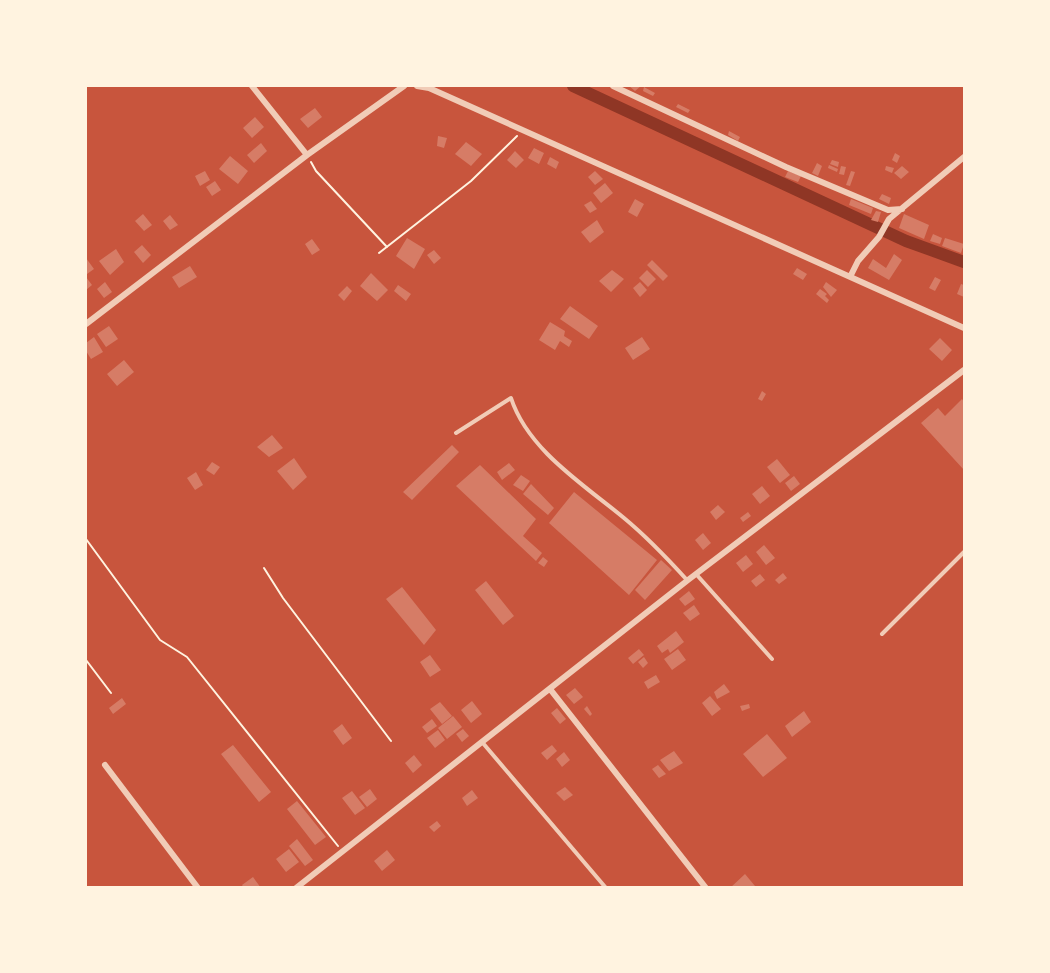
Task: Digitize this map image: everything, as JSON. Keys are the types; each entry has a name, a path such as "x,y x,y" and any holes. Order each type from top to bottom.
{"street":[{"path":"252,86 307,155"},
{"path":"86,324 307,155 404,86"},
{"path":"417,86 429,88 523,129 851,275 964,328"},
{"path":"613,86 786,167 888,210 902,209"},
{"path":"851,275 858,261 879,237 890,219 964,157"},
{"path":"296,888 688,580 964,370"},
{"path":"550,688 706,888"},
{"path":"105,765 198,888"}],"lane":[{"path":"456,433 511,398 517,416 534,440 571,475 660,550 688,580"},
{"path":"882,634 964,552"},
{"path":"696,574 772,659"},
{"path":"482,742 606,888"}],"path":[{"path":"379,253 471,181 523,129"},
{"path":"307,155 316,171 387,247"},
{"path":"86,539 160,640 187,657 342,851"},
{"path":"264,568 283,598 391,741"},
{"path":"86,660 111,693"}],"building":[{"path":"629,86 641,86 635,91"},
{"path":"644,87 655,93 653,96 643,91"},
{"path":"678,104 690,110 688,113 676,107"},
{"path":"315,108 322,117 308,128 300,119"},
{"path":"255,117 264,127 252,138 243,128"},
{"path":"729,131 740,137 738,141 728,135"},
{"path":"438,136 447,138 444,148 437,146"},
{"path":"466,142 482,154 471,166 455,154"},
{"path":"261,143 267,151 254,163 247,155"},
{"path":"534,148 544,153 539,164 528,158"},
{"path":"515,151 524,160 516,168 507,160"},
{"path":"895,153 900,156 897,163 892,160"},
{"path":"230,156 248,171 238,184 219,169"},
{"path":"550,157 559,162 556,169 547,164"},
{"path":"832,160 839,162 838,167 830,164"},
{"path":"817,163 822,166 818,176 812,173"},
{"path":"829,165 838,169 837,172 828,168"},
{"path":"841,166 846,167 844,175 839,174"},
{"path":"886,166 894,168 892,173 885,170"},
{"path":"902,166 909,172 901,179 894,173"},
{"path":"205,171 210,180 200,186 195,176"},
{"path":"595,171 603,179 595,185 588,177"},
{"path":"788,171 801,176 798,182 785,177"},
{"path":"851,171 855,172 850,186 846,185"},
{"path":"215,181 221,190 212,196 206,187"},
{"path":"605,183 613,193 601,203 593,193"},
{"path":"882,194 891,198 889,204 879,199"},
{"path":"635,199 644,204 637,217 628,212"},
{"path":"851,199 873,208 871,214 849,205"},
{"path":"591,201 597,209 590,213 584,205"},
{"path":"876,211 881,212 878,222 871,220"},
{"path":"143,214 152,225 144,231 135,221"},
{"path":"904,214 929,225 924,239 899,228"},
{"path":"170,215 178,225 170,230 163,221"},
{"path":"597,220 604,232 590,243 581,232"},
{"path":"933,234 942,238 940,244 930,241"},
{"path":"407,238 425,249 414,269 396,256"},
{"path":"945,238 964,244 961,253 942,246"},
{"path":"312,239 320,250 312,255 305,244"},
{"path":"142,245 151,255 143,263 134,252"},
{"path":"116,249 124,262 110,275 99,261"},
{"path":"434,250 441,258 434,264 427,255"},
{"path":"894,254 902,260 889,280 868,268 873,259 886,268"},
{"path":"86,258 94,269 87,274 86,273"},
{"path":"652,260 668,276 663,281 647,265"},
{"path":"190,266 197,277 179,288 172,277"},
{"path":"797,268 807,274 803,280 793,274"},
{"path":"612,270 624,279 611,292 599,281"},
{"path":"647,270 656,279 648,287 639,278"},
{"path":"371,273 388,290 377,301 360,286"},
{"path":"86,277 92,285 86,290"},
{"path":"935,277 941,280 935,291 929,288"},
{"path":"105,282 112,292 104,298 97,289"},
{"path":"640,282 647,290 640,297 633,288"},
{"path":"826,282 837,290 831,297 823,287"},
{"path":"961,284 964,285 964,297 957,294"},
{"path":"398,285 411,294 406,301 394,291"},
{"path":"347,286 352,291 344,301 338,295"},
{"path":"820,289 827,294 825,296 829,300 827,303 816,294"},
{"path":"570,306 598,326 589,339 560,319"},
{"path":"550,322 565,331 564,336 572,341 569,347 560,341 555,350 539,340"},
{"path":"109,326 118,339 106,347 97,334"},
{"path":"94,337 103,352 91,359 86,351 86,343"},
{"path":"642,337 650,349 633,360 625,348"},
{"path":"940,338 952,350 942,361 929,349"},
{"path":"124,360 134,372 117,386 107,374"},
{"path":"762,391 766,394 762,401 758,399"},
{"path":"962,399 964,402 964,470 921,423 938,408 945,416"},
{"path":"272,435 283,448 269,457 257,447"},
{"path":"452,445 459,452 412,500 403,492"},
{"path":"294,458 307,477 293,490 277,471"},
{"path":"777,459 790,475 780,483 767,467"},
{"path":"212,462 220,467 214,475 206,470"},
{"path":"509,463 515,470 502,480 497,472"},
{"path":"480,465 536,519 523,536 542,553 536,561 456,486"},
{"path":"196,472 203,485 195,490 187,478"},
{"path":"521,475 530,481 523,491 513,485"},
{"path":"794,476 800,484 791,491 785,483"},
{"path":"531,484 554,508 548,515 523,494"},
{"path":"762,486 770,496 760,504 752,494"},
{"path":"574,492 657,560 629,595 549,523"},
{"path":"718,505 725,512 716,520 710,512"},
{"path":"748,512 751,516 743,522 740,518"},
{"path":"703,533 711,543 703,550 695,540"},
{"path":"764,545 775,558 766,565 756,552"},
{"path":"746,555 753,564 743,572 736,563"},
{"path":"543,557 548,561 544,567 538,563"},
{"path":"661,560 672,570 645,600 635,590"},
{"path":"783,573 787,578 779,584 775,580"},
{"path":"760,574 765,580 756,587 751,581"},
{"path":"486,581 514,616 503,625 475,590"},
{"path":"402,587 436,630 424,645 386,599"},
{"path":"689,591 695,599 685,606 679,599"},
{"path":"694,605 700,614 690,621 683,613"},
{"path":"676,631 684,642 670,653 668,649 662,653 657,646"},
{"path":"639,649 644,655 633,664 628,658"},
{"path":"678,649 686,660 672,670 664,659"},
{"path":"430,655 441,670 430,677 420,662"},
{"path":"644,657 648,663 643,668 638,662"},
{"path":"656,675 660,682 648,689 644,682"},
{"path":"724,684 730,692 717,699 714,692"},
{"path":"575,688 583,697 574,704 566,695"},
{"path":"710,696 721,709 712,716 702,703"},
{"path":"122,698 126,704 113,714 109,708"},
{"path":"472,701 482,714 471,723 461,710"},
{"path":"440,702 452,716 442,724 430,709"},
{"path":"749,704 750,708 742,711 740,706"},
{"path":"587,706 592,714 590,716 584,709"},
{"path":"557,708 566,719 560,724 551,713"},
{"path":"804,711 811,722 792,737 785,726"},
{"path":"453,716 462,727 447,739 438,728"},
{"path":"432,719 437,726 427,733 422,727"},
{"path":"342,724 352,738 343,745 333,731"},
{"path":"463,729 469,736 462,742 456,734"},
{"path":"438,730 445,740 435,748 427,738"},
{"path":"767,734 787,758 763,777 743,754"},
{"path":"233,745 271,792 259,802 221,754"},
{"path":"552,745 557,751 547,760 541,753"},
{"path":"674,751 683,763 669,771 660,760"},
{"path":"564,752 570,760 562,767 556,759"},
{"path":"414,755 422,765 413,773 405,763"},
{"path":"658,765 666,774 659,778 652,769"},
{"path":"565,787 573,795 564,801 556,793"},
{"path":"370,789 377,799 367,807 359,797"},
{"path":"472,790 478,798 467,806 462,798"},
{"path":"352,791 365,808 355,815 342,798"},
{"path":"297,801 326,837 315,845 287,809"},
{"path":"437,821 441,826 434,832 429,827"},
{"path":"297,839 313,860 305,866 289,846"},
{"path":"289,849 299,862 286,872 276,859"},
{"path":"387,850 395,860 382,871 374,861"},
{"path":"745,874 755,886 730,888"},
{"path":"253,877 261,888 244,888 242,885"}],"waterway":[{"path":"573,86 906,241 964,262"}]}
